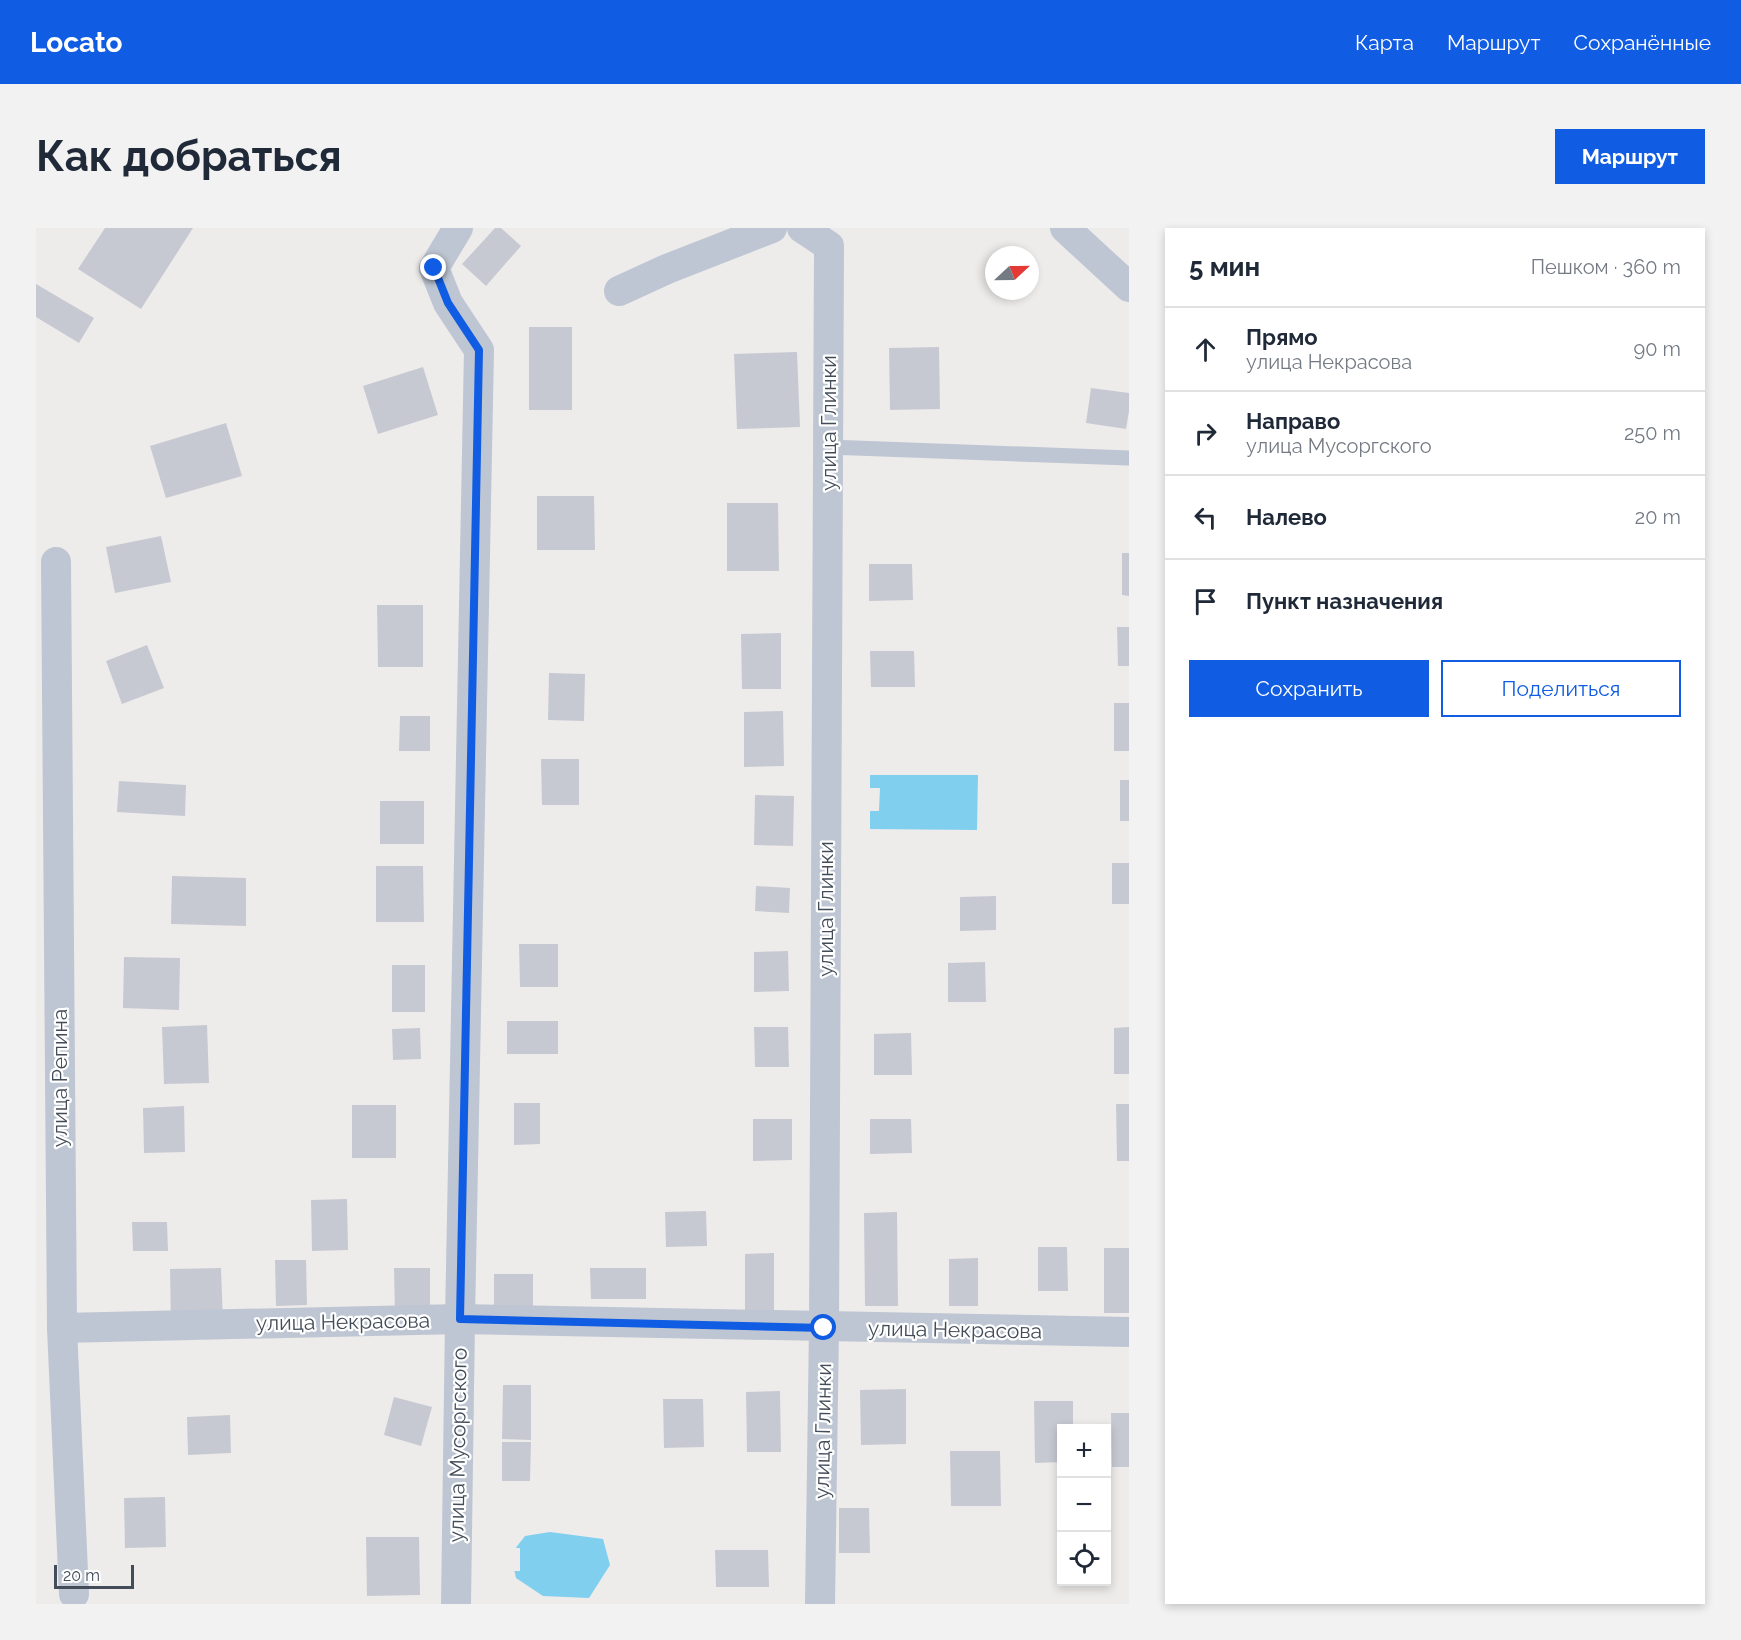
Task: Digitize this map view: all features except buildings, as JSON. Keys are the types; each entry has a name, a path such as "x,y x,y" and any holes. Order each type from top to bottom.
{"street":[{"name":"улица Мусоргского","path":"456,1604 479,350 448,303 434,268 458,228"},
{"path":"619,291 677,265 772,228"},
{"name":"улица Глинки","path":"802,228 829,246 824,1328 820,1604"},
{"path":"1065,228 1129,287"},
{"name":"улица Репина","path":"56,562 62,1328 74,1594"},
{"name":"улица Некрасова","path":"62,1328 460,1319 824,1328 1129,1332"}],"lane":[{"path":"828,447 1129,458"}],"water":[{"path":"870,775 978,775 977,830 870,829"},
{"path":"550,1532 603,1539 610,1565 589,1598 543,1596 516,1578 511,1554 525,1536"}],"pier":[{"path":"867,788 880,788 879,811 867,811"},
{"path":"511,1548 520,1548 520,1571 512,1571 508,1554"}],"route":[{"path":"434,268 448,303 479,350 460,1319 824,1328"}]}
